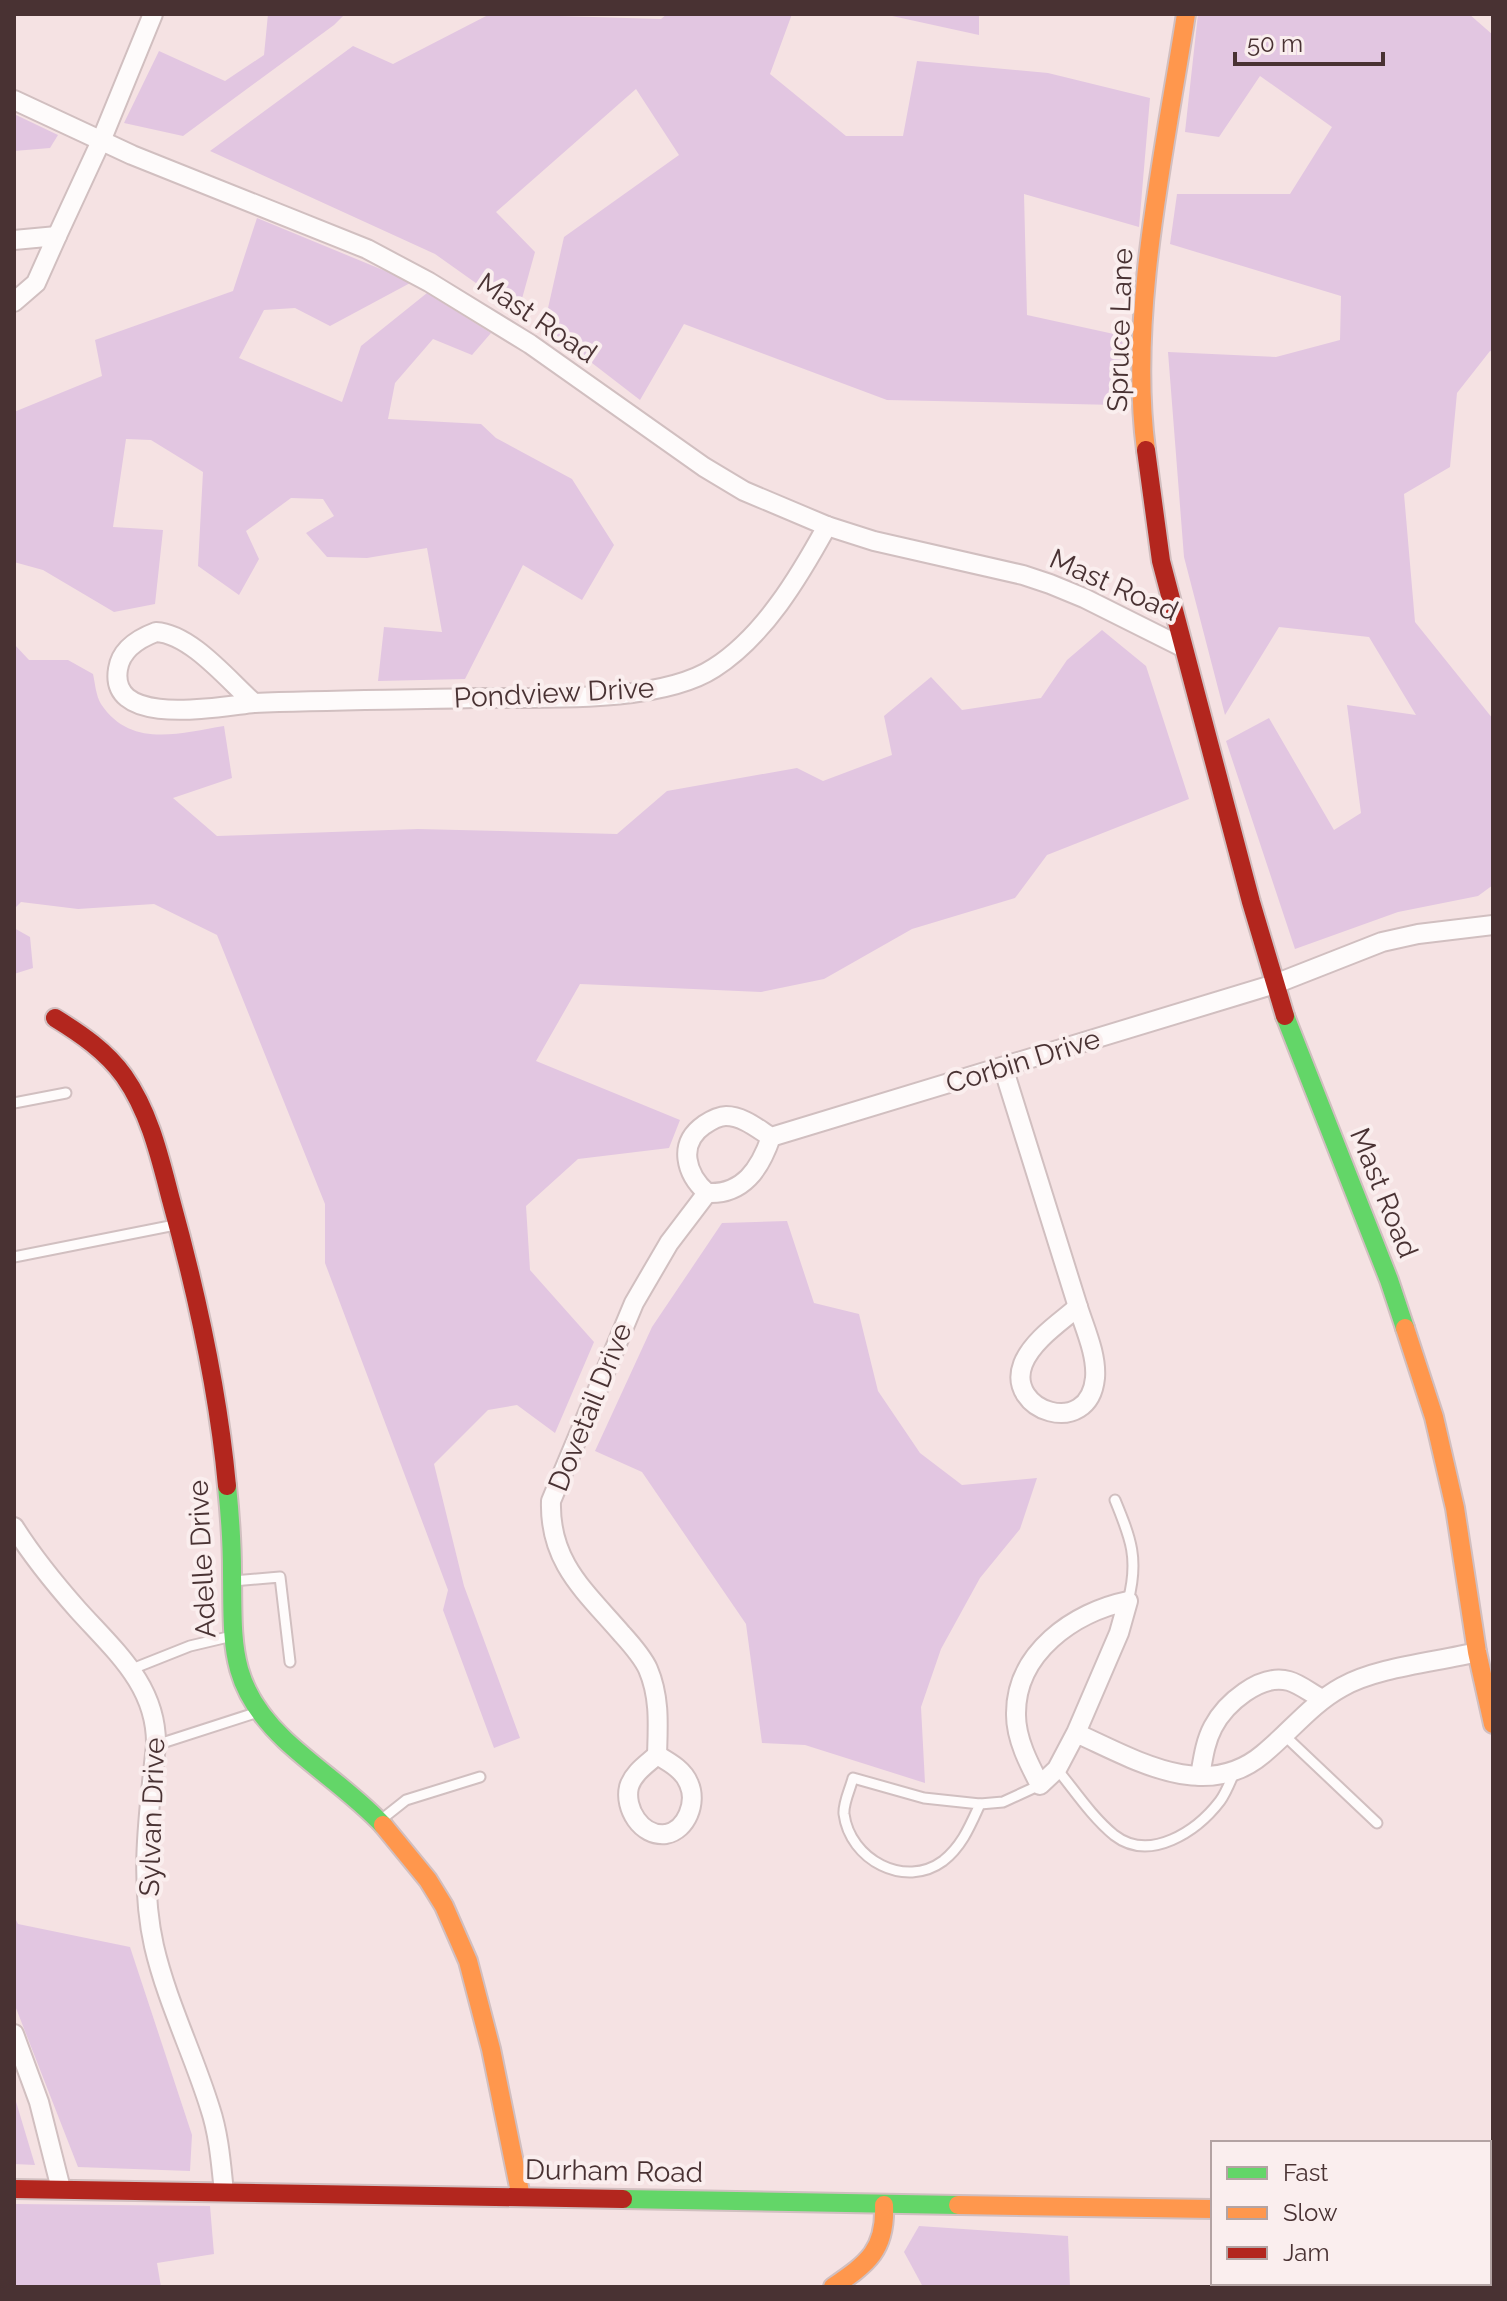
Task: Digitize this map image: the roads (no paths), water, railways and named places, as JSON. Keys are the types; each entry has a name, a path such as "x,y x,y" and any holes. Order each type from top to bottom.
{"street":[{"path":"14,302 36,283 101,141 153,14"},
{"name":"Spruce Lane","path":"1182,647 1161,561 1144,435 1141,368 1149,254 1186,14"},
{"name":"Mast Road","path":"14,100 101,141 367,249 429,282 530,344 704,467 744,491 827,526 898,547 1023,575 1084,598 1182,647 1286,1020 1389,1280 1421,1375 1452,1494 1477,1652 1493,1724"},
{"path":"14,240 57,236"},
{"name":"Pondview Drive","path":"254,703 188,643 170,633 156,632 139,638 119,662 116,677 123,692 138,704 154,710 254,703 618,694 689,682 716,668 758,629 827,526"},
{"name":"Corbin Drive","path":"771,1137 1275,984 1382,942 1418,934 1493,925"},
{"name":"Adelle Drive","path":"55,1018 97,1044 128,1080 156,1148 199,1297 216,1389 227,1483 232,1581 231,1636 238,1667 258,1712 274,1730 379,1821 431,1882 450,1914 465,1947 484,2016 521,2197"},
{"path":"1003,1067 1094,1358 1092,1394 1082,1406 1068,1414 1052,1414 1037,1407 1025,1393 1019,1379 1023,1362 1038,1342 1078,1307"},
{"path":"725,1116 744,1121 771,1137 763,1162 748,1180 722,1194 707,1193 694,1181 687,1164 689,1144 695,1131 710,1121 725,1116"},
{"name":"Dovetail Drive","path":"657,1755 658,1704 646,1665 569,1572 557,1549 550,1525 551,1501 634,1303 669,1243 707,1193"},
{"name":"Sylvan Drive","path":"14,1527 48,1574 132,1669 152,1709 156,1745 145,1868 148,1909 165,1985 211,2110 218,2138 224,2192"},
{"path":"1128,1601 1119,1633 1076,1733 1057,1769 1040,1785 1025,1753 1016,1716 1019,1693 1027,1671 1039,1651 1058,1633 1102,1606 1128,1601"},
{"path":"1076,1733 1161,1769 1200,1776 1234,1773 1249,1765 1322,1699 1344,1686 1365,1677 1477,1652"},
{"path":"1200,1776 1213,1726 1230,1704 1253,1687 1270,1681 1288,1681 1322,1699"},
{"path":"14,2034 39,2102 61,2189"},
{"name":"Durham Road","path":"14,2189 1211,2209"},
{"path":"833,2287 868,2261 879,2246 884,2231 884,2205"}],"lane":[{"path":"14,1103 66,1093"},
{"path":"14,1257 178,1224"},
{"path":"1115,1500 1134,1550 1135,1566 1128,1601"},
{"path":"232,1581 280,1577 290,1662"},
{"path":"132,1669 190,1646 231,1636"},
{"path":"156,1745 258,1712"},
{"path":"1284,1735 1377,1823"},
{"path":"1057,1769 1115,1836 1129,1844 1144,1846 1160,1845 1179,1837 1205,1817 1222,1799 1234,1773"},
{"path":"379,1821 406,1800 480,1777"},
{"path":"980,1804 966,1835 940,1864 925,1870 907,1871 882,1866 865,1857 854,1844 844,1810 853,1778 924,1798 980,1804 1003,1802 1040,1785"}]}
